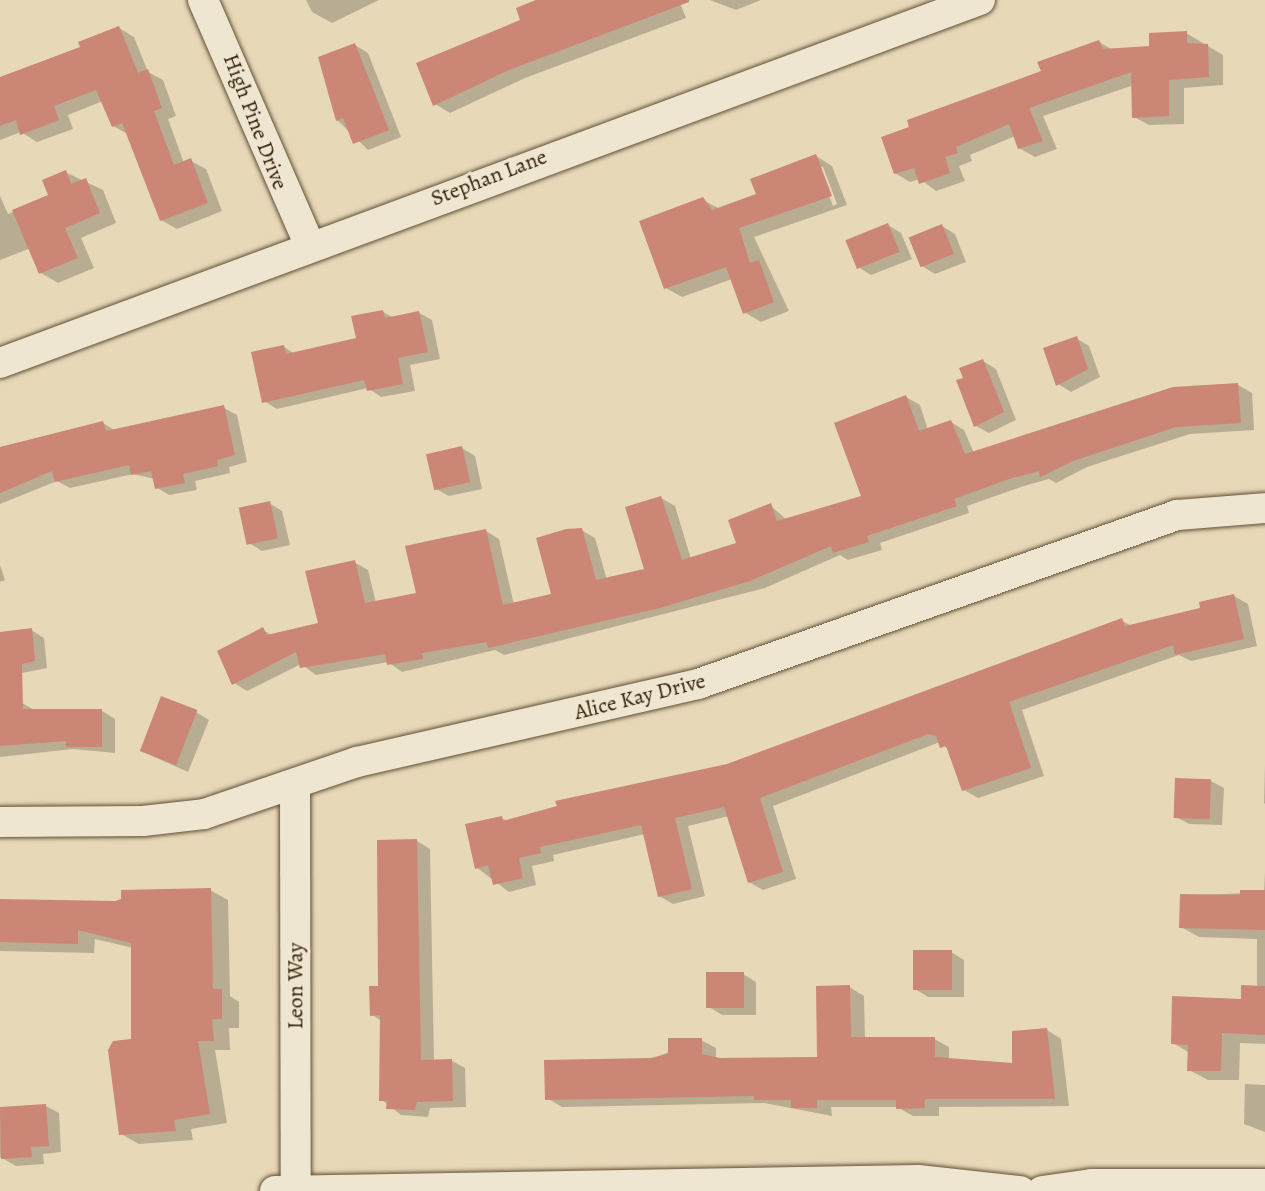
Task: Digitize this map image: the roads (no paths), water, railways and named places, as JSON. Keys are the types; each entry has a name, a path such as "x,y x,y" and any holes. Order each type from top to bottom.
{"street":[{"name":"High Pine Drive","path":"203,0 309,244"},
{"name":"Stephan Lane","path":"0,363 309,244 980,0"},
{"name":"Alice Kay Drive","path":"0,822 143,821 204,814 357,762 698,684 1177,515 1265,508"},
{"name":"Leon Way","path":"286,1189 295,785"},
{"path":"286,1189 918,1180 1020,1191"},
{"path":"1042,1191 1092,1184 1265,1184"}]}
